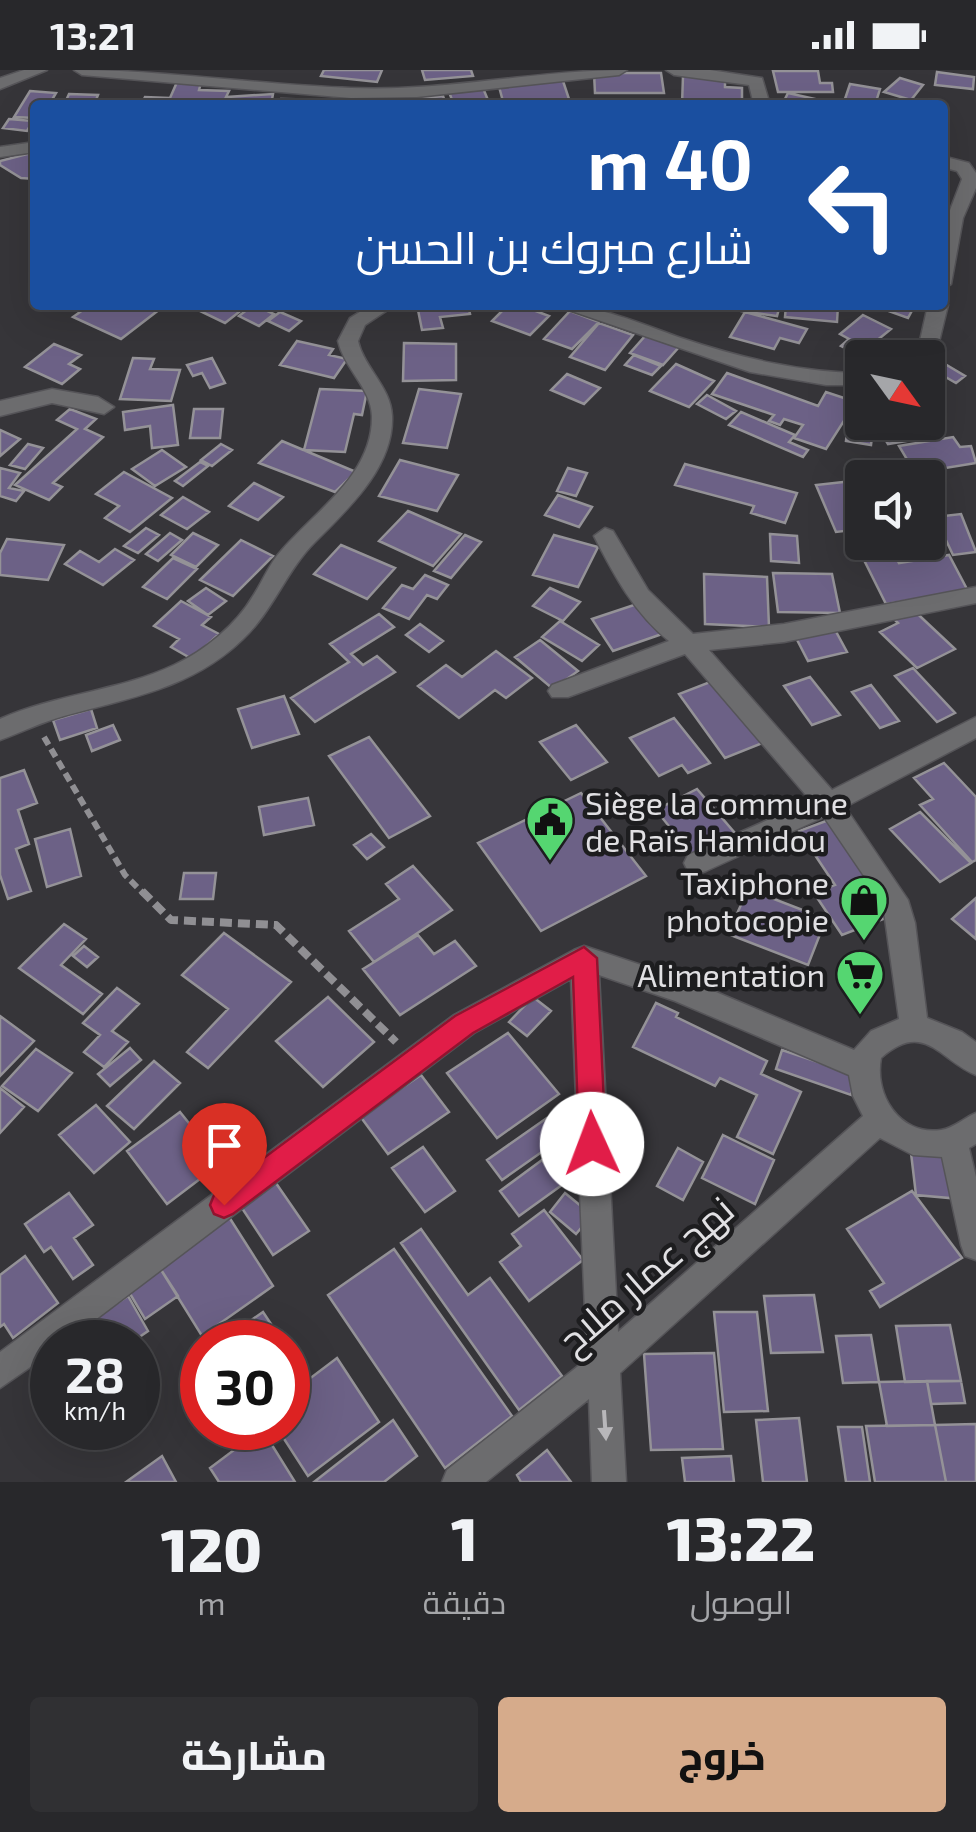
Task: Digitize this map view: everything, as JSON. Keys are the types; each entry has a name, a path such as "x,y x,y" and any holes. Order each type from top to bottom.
{"street":[{"path":"0,84 39,70"},
{"path":"82,70 351,93 418,92 618,70"},
{"path":"674,70 756,81 761,100"},
{"path":"0,152 30,147"},
{"path":"948,162 963,166 971,179 954,218 948,251"},
{"path":"0,730 31,714 181,672 220,646 258,608 286,560 346,502 366,474 383,422 380,400 354,361 348,341 358,322 378,310"},
{"path":"579,310 745,366 845,380"},
{"path":"929,340 937,310"},
{"path":"0,409 22,399 57,395 86,399 104,407"},
{"path":"605,536 637,595 660,625 689,643 829,804 895,900 902,923 914,1028"},
{"path":"560,692 689,643 784,634 976,595"},
{"path":"697,864 829,804 976,727"},
{"path":"584,958 609,1482"},
{"path":"0,1372 464,1024 584,958 682,991 862,1067"},
{"path":"973,1052 952,1039 914,1028 880,1039 862,1067 861,1085 879,1120 912,1140 931,1145 965,1134 976,1245"},
{"name":"نهج عمار ملاح","path":"459,1482 602,1368 879,1120"}],"path":[{"path":"31,714 125,875 171,920 276,924 415,1061"}],"building":[{"path":"324,70 382,70 377,82 321,76"},
{"path":"422,70 471,70 473,76 425,80"},
{"path":"773,71 818,71 820,83 832,83 833,92 778,92"},
{"path":"937,72 974,77 973,89 935,85"},
{"path":"594,73 661,73 664,93 595,93"},
{"path":"683,76 725,78 725,87 742,88 742,100 682,100"},
{"path":"562,78 569,100 503,100 498,83"},
{"path":"900,78 923,85 911,100 884,92"},
{"path":"177,82 201,83 199,90 229,91 226,97 273,94 272,100 144,100 170,98"},
{"path":"850,84 880,89 877,100 845,100"},
{"path":"483,88 488,100 452,100 449,92"},
{"path":"30,91 56,93 52,100 30,100 30,118 14,117"},
{"path":"788,93 820,100 784,100"},
{"path":"69,94 98,95 96,100 66,100"},
{"path":"443,96 444,100 404,100"},
{"path":"9,119 30,121 27,131 3,128"},
{"path":"30,153 30,179 21,178 0,165 0,161"},
{"path":"83,310 159,310 121,339 73,317"},
{"path":"201,310 242,310 225,323"},
{"path":"247,310 274,314 259,326 239,316"},
{"path":"418,310 469,310 470,314 440,317 443,328 422,330"},
{"path":"503,310 533,310 549,316 530,335 492,321"},
{"path":"734,310 779,310 777,316"},
{"path":"786,310 838,310 837,322 785,317"},
{"path":"886,310 912,310 908,318"},
{"path":"570,311 599,322 572,349 544,339"},
{"path":"280,312 301,321 289,331 268,321"},
{"path":"745,312 807,329 799,343 780,338 774,349 730,337"},
{"path":"863,315 891,329 877,340 848,340 840,334"},
{"path":"599,323 633,335 605,370 570,357"},
{"path":"646,335 679,347 663,365 630,353"},
{"path":"297,341 333,349 329,355 347,359 334,378 280,365"},
{"path":"404,343 456,344 456,380 403,381"},
{"path":"54,344 81,355 69,364 80,369 62,384 25,367"},
{"path":"634,355 661,366 652,375 625,365"},
{"path":"133,358 154,359 150,369 180,370 171,401 120,399"},
{"path":"212,358 225,383 210,388 202,373 193,376 187,365"},
{"path":"676,364 714,381 689,407 650,391"},
{"path":"945,364 965,376 956,383 945,377"},
{"path":"727,373 818,406 826,392 845,398 845,419 826,449 794,438 803,425 784,419 780,425 769,421 774,415 712,394"},
{"path":"567,374 600,388 584,404 551,390"},
{"path":"320,389 367,391 362,415 354,414 345,452 304,450"},
{"path":"419,389 461,394 447,448 403,443"},
{"path":"707,395 736,411 726,419 697,404"},
{"path":"173,405 178,445 152,448 150,426 125,430 123,412"},
{"path":"70,409 96,419 85,429 103,437 53,483 62,487 49,500 15,485 77,429 57,420"},
{"path":"194,409 223,409 220,438 190,438"},
{"path":"741,412 795,435 789,442 808,450 803,457 729,425"},
{"path":"0,430 20,439 0,456"},
{"path":"953,437 960,447 971,446 976,463 945,468 945,460 907,460 899,446 945,440"},
{"path":"846,440 872,440 871,445"},
{"path":"282,441 356,472 335,492 259,463"},
{"path":"28,444 43,448 25,469 10,465"},
{"path":"221,444 232,450 212,466 201,460"},
{"path":"162,450 186,467 155,486 132,469"},
{"path":"400,460 458,475 437,511 379,496"},
{"path":"200,462 208,466 183,486 175,481"},
{"path":"685,464 797,493 785,523 751,513 754,506 675,485"},
{"path":"0,468 20,473 9,488 24,491 16,501 0,496"},
{"path":"568,468 587,473 576,496 557,491"},
{"path":"124,472 172,498 130,532 105,518 119,506 96,494"},
{"path":"845,482 845,531 836,532 816,485"},
{"path":"254,483 283,497 258,520 229,506"},
{"path":"558,495 592,507 579,527 545,515"},
{"path":"183,497 209,512 187,529 161,515"},
{"path":"408,511 461,534 433,566 379,541"},
{"path":"961,514 976,552 953,555 945,538 945,516"},
{"path":"146,528 159,535 138,553 124,546"},
{"path":"170,533 182,540 158,561 146,554"},
{"path":"193,533 218,545 196,567 171,555"},
{"path":"770,534 797,536 799,563 771,561"},
{"path":"465,535 481,542 451,578 434,571"},
{"path":"554,535 598,547 578,587 533,575"},
{"path":"7,539 64,545 48,580 0,575 0,553"},
{"path":"241,540 273,556 233,596 200,580"},
{"path":"341,545 395,568 367,599 314,574"},
{"path":"115,549 134,560 103,585 65,564 80,551 99,562"},
{"path":"949,555 968,591 886,604 864,560 899,563 945,560"},
{"path":"173,558 197,569 167,599 143,587"},
{"path":"773,573 832,574 840,613 778,612"},
{"path":"704,574 767,577 769,627 705,624"},
{"path":"425,575 448,585 437,599 427,595 409,619 383,608 402,585 413,589"},
{"path":"206,588 226,601 208,615 188,601"},
{"path":"550,588 580,602 563,621 533,606"},
{"path":"181,601 211,617 202,625 219,634 192,659 171,647 179,639 154,626"},
{"path":"640,603 662,634 613,651 592,619"},
{"path":"907,604 955,649 917,668 880,632 898,623 888,613"},
{"path":"379,614 394,627 351,654 363,665 377,656 395,672 315,722 291,698 349,662 330,644"},
{"path":"560,621 599,645 582,661 542,637"},
{"path":"420,624 443,641 429,652 406,635"},
{"path":"833,626 847,652 808,661 794,634"},
{"path":"540,640 578,671 553,689 515,657"},
{"path":"496,651 532,678 506,698 495,690 459,718 418,686 446,665 462,677"},
{"path":"913,668 955,713 937,722 895,676"},
{"path":"723,677 770,740 725,758 679,694"},
{"path":"810,677 840,715 812,725 784,686"},
{"path":"871,685 899,721 880,728 852,692"},
{"path":"284,696 299,734 252,748 238,709"},
{"path":"91,709 97,728 60,740 53,720"},
{"path":"674,718 710,763 688,773 682,765 659,776 630,738"},
{"path":"113,725 120,740 92,751 86,735"},
{"path":"576,725 607,762 571,780 540,742"},
{"path":"369,737 430,816 389,838 329,756"},
{"path":"944,763 976,797 976,860 972,862 920,805 933,799 914,778"},
{"path":"24,770 37,803 18,810 29,844 16,849 31,891 8,899 0,875 0,778"},
{"path":"697,789 734,832 692,855 656,810"},
{"path":"581,793 646,876 541,931 478,843"},
{"path":"308,798 314,825 264,835 259,807"},
{"path":"920,812 971,863 940,882 890,829"},
{"path":"834,818 899,913 842,935 814,893 835,885 799,831"},
{"path":"70,829 81,876 47,887 35,839"},
{"path":"371,834 384,847 367,859 354,845"},
{"path":"413,866 452,910 374,962 349,931 399,899 386,884"},
{"path":"184,873 216,873 213,899 180,899"},
{"path":"748,889 826,919 808,965 728,934"},
{"path":"976,898 976,939 952,919"},
{"path":"64,924 86,939 61,965 102,994 83,1014 19,968"},
{"path":"224,933 291,982 208,1068 187,1052 228,1009 182,975"},
{"path":"418,935 434,954 455,941 476,966 400,1015 363,969"},
{"path":"84,946 98,957 87,967 73,956"},
{"path":"117,988 139,1004 112,1031 128,1042 104,1067 84,1052 100,1035 83,1023"},
{"path":"328,997 374,1042 323,1087 276,1041"},
{"path":"533,997 551,1011 527,1036 509,1022"},
{"path":"656,1003 678,1013 676,1017 767,1061 761,1074 801,1092 773,1154 737,1137 757,1095 720,1078 715,1086 633,1047"},
{"path":"0,1016 34,1041 0,1076"},
{"path":"508,1033 559,1094 497,1138 447,1073"},
{"path":"130,1048 141,1060 110,1086 98,1074"},
{"path":"36,1049 72,1073 38,1111 2,1086"},
{"path":"782,1050 857,1075 851,1095 776,1069"},
{"path":"154,1061 180,1083 134,1129 107,1106"},
{"path":"421,1075 449,1112 388,1154 360,1116"},
{"path":"0,1088 24,1107 0,1133"},
{"path":"96,1105 130,1142 94,1173 59,1135"},
{"path":"180,1112 221,1163 167,1204 127,1151"},
{"path":"547,1118 563,1137 502,1180 487,1160"},
{"path":"723,1135 774,1160 755,1204 702,1178"},
{"path":"423,1147 455,1191 425,1212 392,1168"},
{"path":"678,1148 703,1162 683,1200 657,1186"},
{"path":"911,1153 956,1156 961,1199 916,1195"},
{"path":"542,1160 562,1185 519,1216 500,1191"},
{"path":"269,1173 309,1231 273,1255 234,1196"},
{"path":"912,1191 962,1258 880,1307 870,1291 884,1283 847,1229"},
{"path":"69,1193 93,1225 74,1238 93,1265 73,1279 51,1247 44,1252 25,1224"},
{"path":"565,1193 592,1215 576,1234 550,1212"},
{"path":"544,1210 583,1260 529,1301 500,1262 521,1246 512,1234"},
{"path":"229,1217 273,1286 225,1320 192,1320 158,1265"},
{"path":"421,1229 468,1295 490,1278 562,1376 519,1410 401,1243"},
{"path":"394,1249 512,1416 445,1468 328,1295"},
{"path":"25,1256 58,1303 36,1320 30,1320 30,1325 13,1338 4,1324 0,1327 0,1275"},
{"path":"158,1265 178,1296 145,1319 126,1287"},
{"path":"814,1295 823,1352 771,1353 764,1296"},
{"path":"128,1296 142,1320 92,1320"},
{"path":"263,1312 268,1320 252,1320"},
{"path":"714,1312 757,1312 768,1411 724,1412"},
{"path":"950,1325 961,1381 905,1382 896,1326"},
{"path":"871,1335 879,1382 843,1383 836,1336"},
{"path":"714,1353 723,1449 651,1450 644,1354"},
{"path":"337,1358 379,1422 308,1476 291,1450 310,1450 310,1378"},
{"path":"927,1381 935,1425 887,1426 879,1382"},
{"path":"927,1381 961,1381 965,1403 931,1404"},
{"path":"799,1418 807,1482 763,1482 756,1420"},
{"path":"393,1420 417,1456 384,1482 314,1482"},
{"path":"976,1424 976,1482 946,1482 935,1425"},
{"path":"935,1425 946,1482 875,1482 866,1426"},
{"path":"838,1427 862,1427 870,1482 846,1482"},
{"path":"234,1450 275,1450 295,1482 219,1482 210,1468"},
{"path":"547,1450 571,1482 521,1482 517,1475"},
{"path":"162,1456 176,1482 126,1482"},
{"path":"731,1456 734,1482 685,1482 682,1458"}],"place":[{"name":"Siège la commune de Raïs Hamidou","path":"550,862"},
{"name":"Taxiphone photocopie","path":"864,942"},
{"name":"Alimentation","path":"860,1016"}],"route":[{"path":"224,1205 464,1024 584,958 592,1144"}]}
